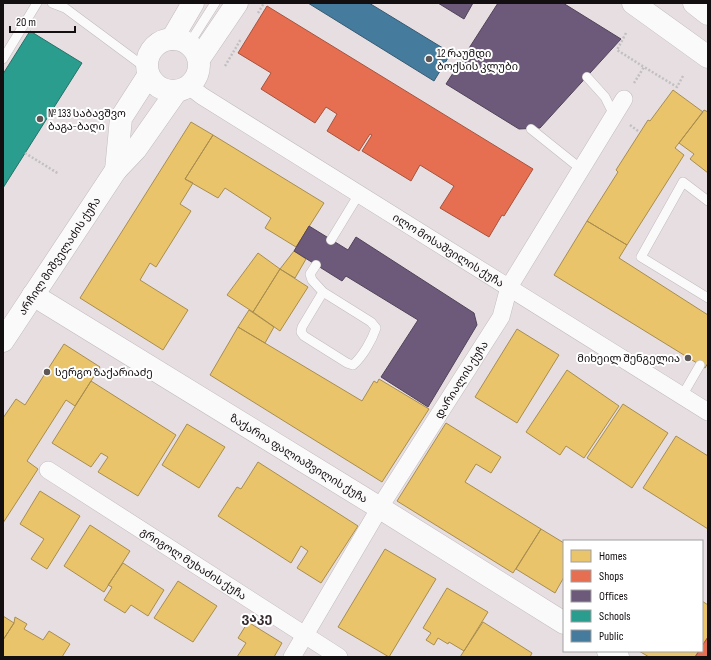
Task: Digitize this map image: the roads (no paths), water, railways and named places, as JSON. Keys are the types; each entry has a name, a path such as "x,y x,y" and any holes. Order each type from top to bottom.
{"street":[{"path":"186,47 193,3"},
{"path":"186,47 237,3"},
{"path":"633,3 708,57"},
{"path":"694,3 708,14"},
{"path":"705,3 708,8"},
{"path":"163,40 186,47 200,68 192,84 182,89 168,92 153,83 147,72 147,59 150,51 163,40"},
{"name":"არჩილ მიშველაძის ქუჩა","path":"116,170 121,118 147,72"},
{"name":"არჩილ მიშველაძის ქუჩა","path":"3,341 116,170 136,149 182,89"},
{"name":"ილო მოსაშვილის ქუჩა","path":"182,89 202,96 708,412"},
{"name":"დარიალის ქუჩა","path":"292,657 380,508 501,318 509,287 624,99"},
{"name":"ზაქარია ფალიაშვილის ქუჩა","path":"33,295 563,622"},
{"name":"გრიგოლ მუხაძის ქუჩა","path":"48,470 339,657"}],"lane":[{"path":"3,58 37,3"},
{"path":"52,3 66,6 147,72"},
{"path":"186,47 215,3"},
{"path":"587,77 605,97 614,115"},
{"path":"531,129 581,170"},
{"path":"708,201 682,182 641,257 708,298"},
{"path":"331,240 359,194"},
{"path":"316,265 310,274 312,280 323,292 371,322 376,328 358,361 353,365 347,363 304,336 301,332 302,327 323,292"},
{"path":"682,396 700,365"}],"place":[{"name":"12 რაუმდი ბოქსის კლუბი","path":"429,59"},
{"name":"№ 133 საბავშვო ბაგა-ბაღი","path":"40,119"},
{"name":"მიხეილ შენგელია","path":"688,358"},
{"name":"სერგო ზაქარიაძე","path":"47,372"}],"district":[{"name":"ვაკე","path":"257,617"}]}
